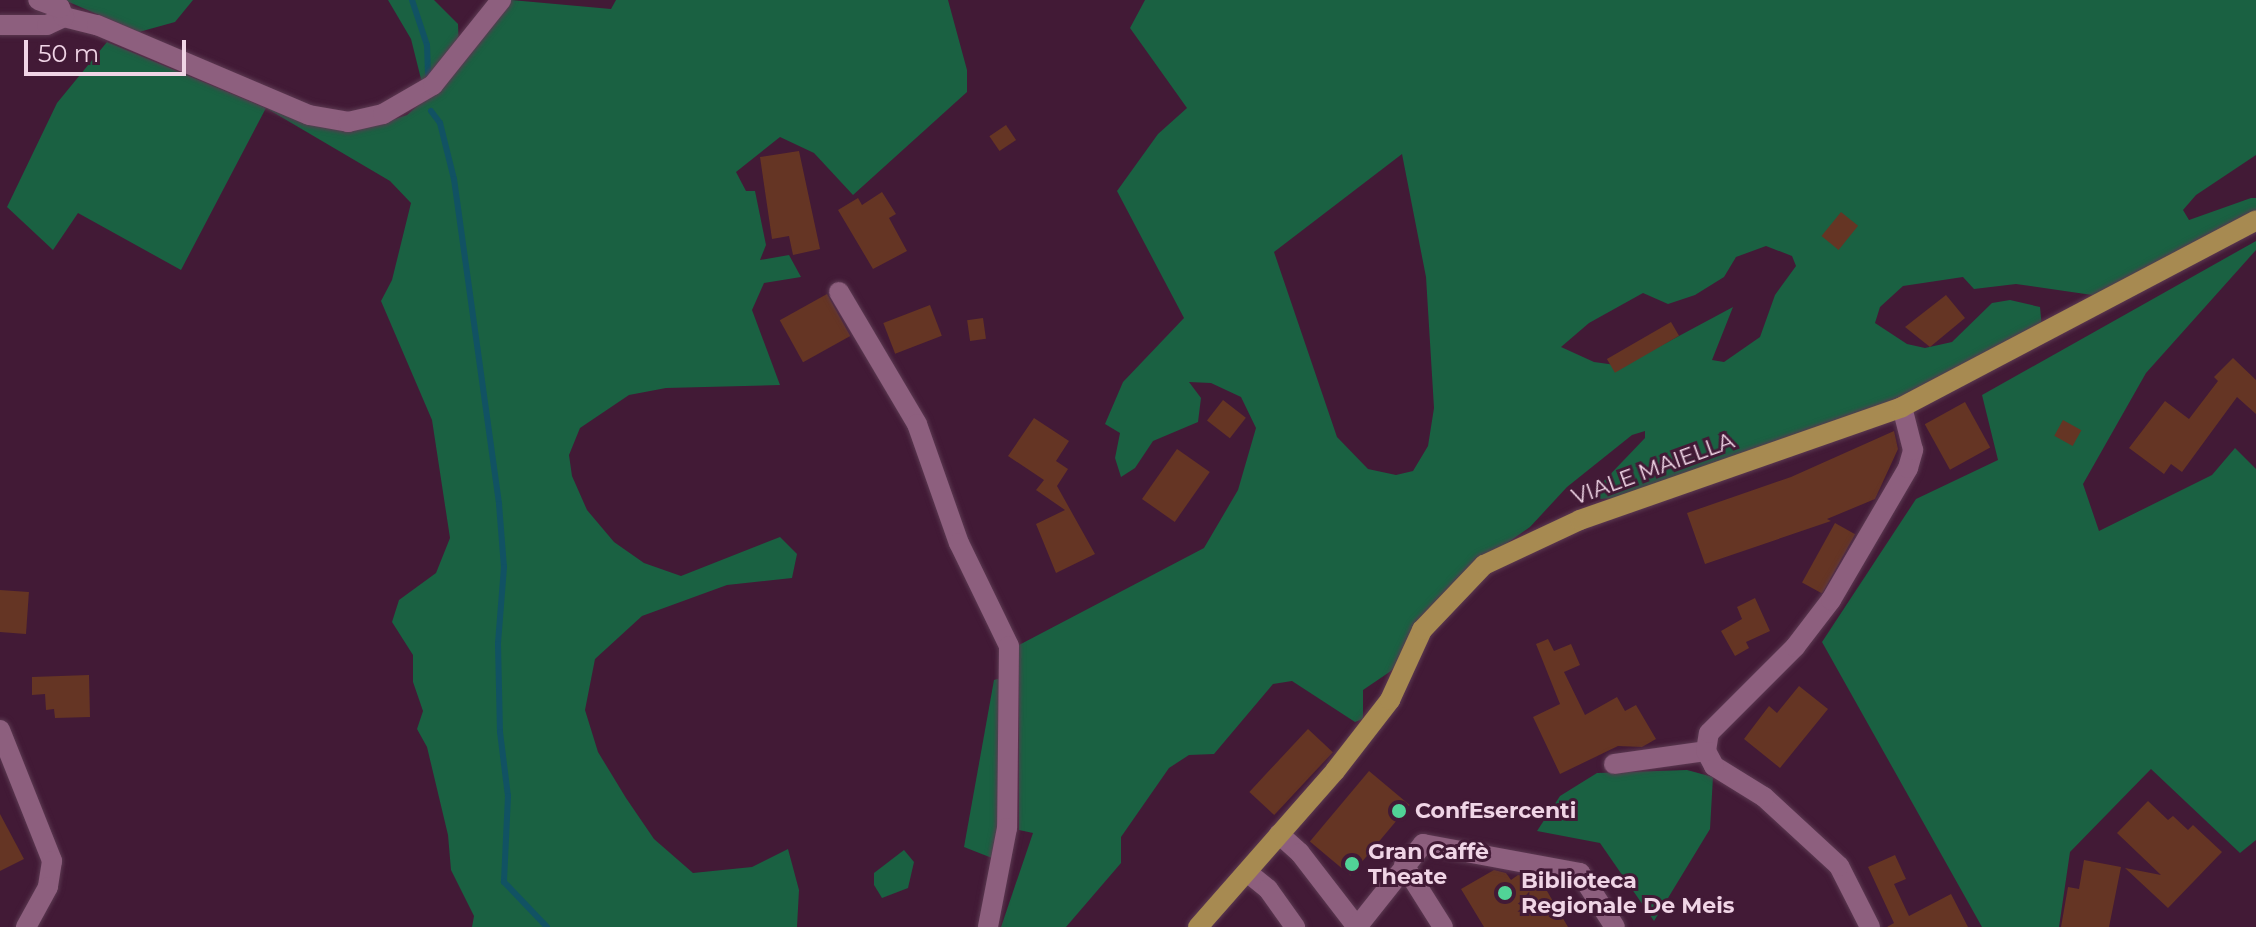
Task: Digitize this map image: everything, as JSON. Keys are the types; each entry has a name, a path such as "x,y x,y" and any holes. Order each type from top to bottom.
{"main road":[{"name":"VIALE MAIELLA","path":"1198,927 1390,700 1422,630 1484,565 1580,520 1902,407 2256,220"}],"street":[{"path":"38,0 60,8 64,17"},
{"path":"0,25 47,25 64,17 110,30 309,115 348,122 383,114 433,85 501,0"},
{"path":"839,292 917,424 959,543 1009,646 1007,828 988,927"},
{"path":"1870,927 1839,866 1764,797 1714,766 1706,751 1709,733 1795,647 1831,600 1908,468 1913,450 1902,407"},
{"path":"0,730 52,861 48,887 26,927"},
{"path":"1614,764 1706,751"},
{"path":"1279,834 1300,853 1357,927 1423,844 1580,873 1615,927"},
{"path":"1404,865 1443,927"},
{"path":"1247,872 1268,889 1295,927"}],"green space":[{"path":"64,0 193,0 175,22 139,32"},
{"path":"388,0 434,0 458,24 459,47 422,83 411,39"},
{"path":"511,0 611,9 616,0 948,0 967,70 967,92 853,195 814,153 780,137 736,172 746,191 755,191 766,245 760,260 789,255 801,277 764,283 752,310 780,385 666,388 629,395 580,428 569,455 572,476 587,510 614,542 644,563 681,576 780,537 797,554 792,578 727,585 642,616 595,659 585,710 598,752 626,798 654,839 693,873 752,867 788,849 799,890 797,927 472,927 474,916 451,870 448,835 427,747 417,729 423,711 413,682 413,655 392,622 399,600 436,573 450,538 432,420 381,301 392,280 411,203 390,181 266,108 312,121 389,121 407,115 443,83"},
{"path":"1145,0 2256,0 2256,155 2196,195 2183,210 2189,220 2256,198 2256,216 2099,296 2016,284 1974,289 1963,277 1903,286 1880,307 1875,323 1907,344 1925,348 1952,342 1992,303 2010,300 2040,307 2042,328 1929,388 1615,498 1600,499 1600,485 1645,438 1645,431 1632,435 1567,487 1530,527 1485,559 1391,671 1363,690 1363,719 1355,722 1292,681 1273,684 1214,754 1189,755 1169,768 1121,837 1121,863 1066,927 1001,927 1033,833 1019,830 1019,645 1204,548 1238,490 1256,428 1241,397 1211,383 1189,382 1201,398 1198,422 1153,441 1135,468 1121,477 1115,458 1120,433 1105,424 1123,382 1184,318 1117,191 1158,134 1187,108 1130,28","holes":["1402,154 1426,277 1434,408 1428,446 1413,471 1396,475 1368,469 1337,437 1274,252","1766,246 1792,256 1796,266 1775,295 1760,337 1724,362 1712,360 1733,307 1623,366 1594,362 1561,347 1589,323 1643,293 1668,304 1695,295 1724,277 1736,257"]},
{"path":"107,42 266,108 181,270 78,213 53,250 7,207 57,103"},
{"path":"2256,241 2256,250 2146,373 2083,484 2099,531 2212,475 2235,448 2256,469 2256,840 2240,853 2151,769 2070,852 2059,927 1982,927 1822,642 1916,499 1998,460 1982,395"},
{"path":"1007,676 997,860 964,847 994,680"},
{"path":"1687,770 1713,777 1710,829 1654,921 1600,843 1537,831 1560,796 1597,773"},
{"path":"904,850 914,862 908,888 882,898 874,885 874,873"}],"building":[{"path":"1006,125 1016,140 999,151 989,136"},
{"path":"799,151 820,249 793,255 789,236 772,239 760,157"},
{"path":"882,192 896,214 889,218 907,251 873,269 838,210 858,198 862,205"},
{"path":"1841,212 1858,226 1839,250 1821,236"},
{"path":"827,294 850,336 803,362 780,320"},
{"path":"1946,295 1965,318 1930,347 1905,327"},
{"path":"930,305 942,336 895,354 883,323"},
{"path":"983,318 986,339 970,341 967,320"},
{"path":"1671,322 1679,336 1615,373 1607,359"},
{"path":"2233,358 2256,380 2256,414 2237,397 2182,472 2171,464 2164,474 2129,448 2165,401 2189,419 2218,381 2214,377"},
{"path":"1223,400 1246,418 1230,438 1207,420"},
{"path":"1965,402 1990,447 1950,470 1925,424"},
{"path":"1034,418 1069,441 1056,461 1068,469 1057,486 1095,554 1056,573 1036,524 1065,510 1036,490 1044,480 1008,456"},
{"path":"2063,420 2081,430 2073,446 2054,436"},
{"path":"1894,431 1898,449 1875,499 1827,519 1831,521 1705,564 1687,513 1791,477"},
{"path":"1177,449 1210,472 1175,522 1142,499"},
{"path":"1835,523 1855,534 1822,594 1802,582"},
{"path":"0,590 29,592 26,634 0,632"},
{"path":"1755,598 1770,631 1746,642 1749,648 1735,656 1721,631 1742,619 1737,607"},
{"path":"1548,639 1554,651 1571,644 1580,665 1564,672 1585,715 1617,697 1625,711 1636,705 1656,739 1642,747 1618,746 1560,774 1533,717 1560,704 1536,644"},
{"path":"89,675 90,717 55,718 54,709 46,710 45,694 32,695 32,677"},
{"path":"1799,686 1828,709 1780,768 1744,739 1769,706 1777,713"},
{"path":"1308,729 1333,752 1274,815 1249,792"},
{"path":"1369,771 1410,805 1350,876 1310,841"},
{"path":"2148,801 2168,820 2173,816 2188,830 2193,825 2222,852 2168,908 2125,868 2161,875 2117,833"},
{"path":"0,814 24,859 0,871"},
{"path":"1895,855 1906,879 1894,884 1909,916 1951,894 1968,927 1887,927 1894,923 1868,867"},
{"path":"2084,860 2121,867 2109,927 2061,927 2068,887 2079,889"},
{"path":"1494,870 1506,873 1511,880 1518,875 1540,879 1568,927 1484,927 1461,889"}],"waterway":[{"path":"412,0 427,45 428,74"},
{"path":"431,111 440,123 454,179 499,504 504,567 498,644 500,732 508,796 504,882 547,927"}],"place":[{"name":"ConfEsercenti","path":"1399,811"},
{"name":"Gran Caffè Theate","path":"1352,864"},
{"name":"Biblioteca Regionale De Meis","path":"1505,893"}]}
